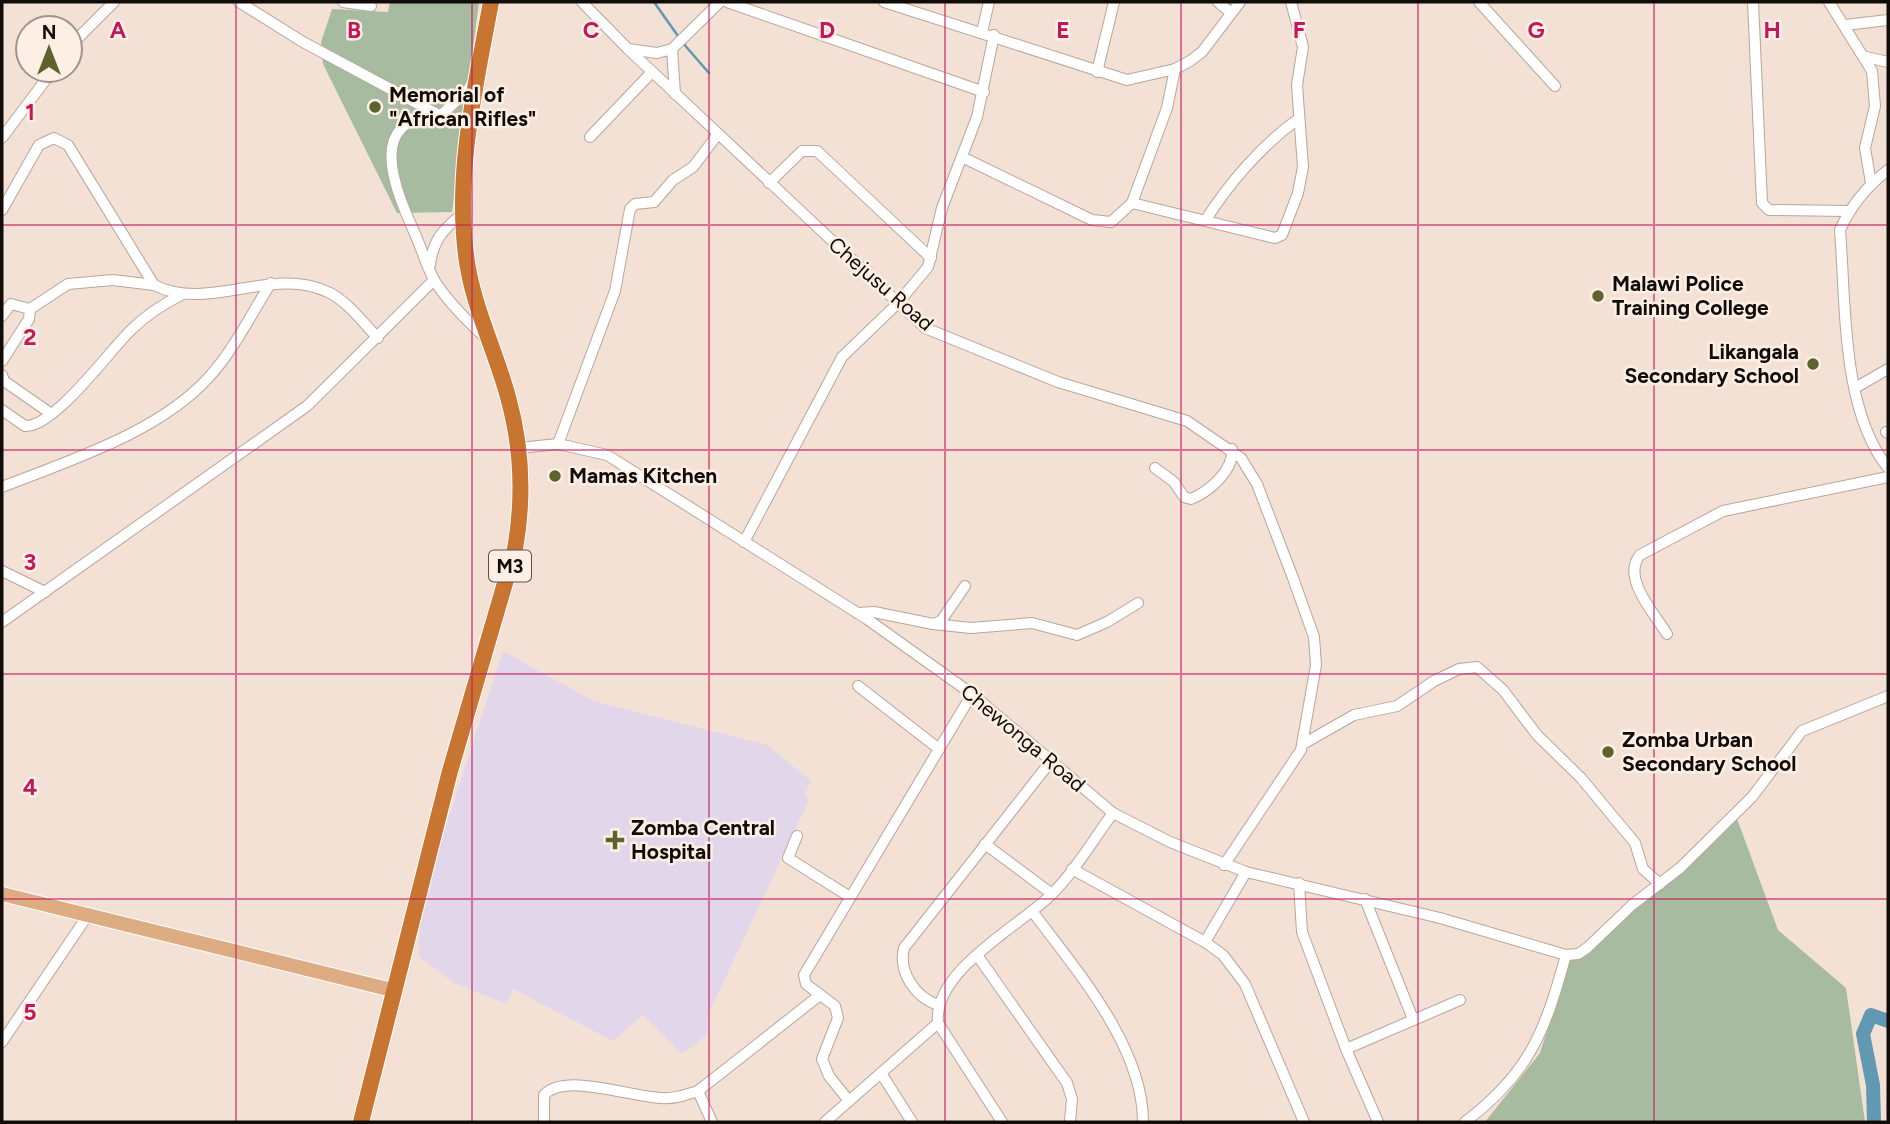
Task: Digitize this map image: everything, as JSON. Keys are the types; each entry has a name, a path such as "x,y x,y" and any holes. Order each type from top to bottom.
{"highway":[{"name":"M3","path":"361,1122 392,990 450,771 515,550 521,495 519,448 509,397 470,279 463,213 466,161 491,2"}],"main road":[{"path":"2,894 392,990"}],"street":[{"path":"84,32 114,2"},
{"path":"239,2 303,42 440,116"},
{"path":"342,2 371,6"},
{"name":"Chejusu Road","path":"582,2 897,304 932,332 1058,382 1167,412 1187,421 1232,449 1241,458 1257,484 1316,647 1316,665 1303,744"},
{"path":"628,49 657,53 672,49 720,2"},
{"path":"727,2 984,92"},
{"path":"884,2 994,35 1127,80 1175,69 1202,52 1240,2"},
{"path":"930,15 933,2"},
{"path":"982,32 989,2"},
{"path":"1097,72 1114,2"},
{"path":"1218,2 1231,13"},
{"path":"1132,203 1275,239 1281,237 1302,176 1297,85 1303,47 1292,2"},
{"path":"1479,2 1555,86"},
{"path":"1753,2 1762,203 1769,210 1848,211"},
{"path":"1829,2 1866,57 1872,71 1875,98 1865,148 1871,183"},
{"path":"1846,25 1888,20"},
{"path":"744,542 836,366 849,349 897,304 924,274 931,258 942,208 984,92 994,35"},
{"path":"672,49 675,94"},
{"path":"1866,57 1888,62"},
{"path":"962,157 1092,220 1111,222 1132,203 1167,108 1175,69"},
{"path":"479,71 468,90 440,116 418,116 402,125 394,140 393,183 434,280 459,314 488,339"},
{"path":"590,137 652,72"},
{"path":"2,138 42,84"},
{"path":"1205,221 1222,195 1276,135 1298,118"},
{"path":"558,444 615,291 632,205 654,202 673,180 693,167 718,134"},
{"path":"2,210 38,145 54,138 62,140 68,145 154,285"},
{"path":"769,183 802,151 817,151 931,258"},
{"path":"1888,170 1871,183 1848,211 1840,230 1855,388 1866,429 1888,468"},
{"path":"430,267 433,244 441,231 463,213"},
{"path":"2,316 11,304 30,309 68,284 113,280 154,285 183,293 271,283 327,292 346,305 378,338"},
{"path":"2,622 307,406 434,280"},
{"path":"2,487 96,452 192,394 222,360 271,283"},
{"path":"3,412 29,427 83,386 129,332 156,308 183,293"},
{"path":"2,361 29,319 30,309"},
{"path":"1855,388 1888,369"},
{"path":"2,375 4,381 50,413"},
{"name":"Chewonga Road","path":"519,448 558,444 607,455 893,638 972,694 1113,813 1224,865 1246,872 1365,899 1566,955"},
{"path":"1155,468 1174,482 1184,497 1191,499 1230,466 1232,449"},
{"path":"1667,634 1634,580 1635,562 1640,555 1723,511 1888,477"},
{"path":"2,571 45,592"},
{"path":"933,624 941,621 965,586"},
{"path":"857,613 874,612 908,620 971,628 1032,623 1077,635 1107,622 1138,603"},
{"path":"893,638 908,620"},
{"path":"1224,865 1303,744 1354,715 1397,706 1448,674 1470,666 1477,667 1503,690 1537,735 1581,778 1635,844 1643,869 1660,884"},
{"path":"858,686 939,749"},
{"path":"849,1101 824,1067 822,1059 838,1018 835,1006 805,983 804,975 972,694"},
{"path":"1465,1122 1498,1096 1527,1062 1547,1018 1566,955 1578,954 1587,948 1752,797 1802,731 1888,696"},
{"path":"938,1004 920,996 913,987 902,964 904,948 1051,761"},
{"path":"1002,1122 938,1023 938,1004 949,983 977,955 1052,894 1113,813"},
{"path":"797,836 788,858 850,897"},
{"path":"985,844 1052,894"},
{"path":"1072,869 1205,942 1223,955 1245,984 1304,1122"},
{"path":"1205,942 1246,872"},
{"path":"1299,883 1302,932 1346,1049 1378,1122"},
{"path":"1365,899 1413,1020"},
{"path":"1032,911 1095,999 1128,1053 1137,1074 1143,1122"},
{"path":"2,1042 88,915"},
{"path":"977,955 1068,1083 1072,1099 1070,1122"},
{"path":"544,1122 544,1095 560,1084 659,1098 676,1098 698,1091 820,995"},
{"path":"1346,1049 1460,1000"},
{"path":"825,1122 938,1023"},
{"path":"881,1073 912,1122"},
{"path":"698,1091 712,1122"}],"shaded area":[{"name":"Zomba Central Hospital","path":"503,651 593,701 767,745 811,781 805,794 809,800 708,1015 708,1034 682,1054 643,1015 613,1041 513,989 507,1004 454,983 419,957 420,912 428,881"}],"green space":[{"path":"390,2 479,2 452,212 397,213 323,64 321,42 332,9 388,12"},
{"path":"1736,816 1778,930 1846,988 1865,1122 1485,1122 1540,1053 1568,963"}],"waterway":[{"path":"654,2 678,36"},
{"path":"682,42 709,73"},
{"path":"1874,1122 1873,1085 1863,1034 1871,1015 1888,1021"}],"place":[{"name":"Memorial of \"African Rifles\"","path":"375,107"},
{"name":"Malawi Police Training College","path":"1598,296"},
{"name":"Likangala Secondary School","path":"1813,364"},
{"name":"Mamas Kitchen","path":"555,476"},
{"name":"Zomba Urban Secondary School","path":"1608,752"},
{"name":"Zomba Central Hospital","path":"615,840"}]}
